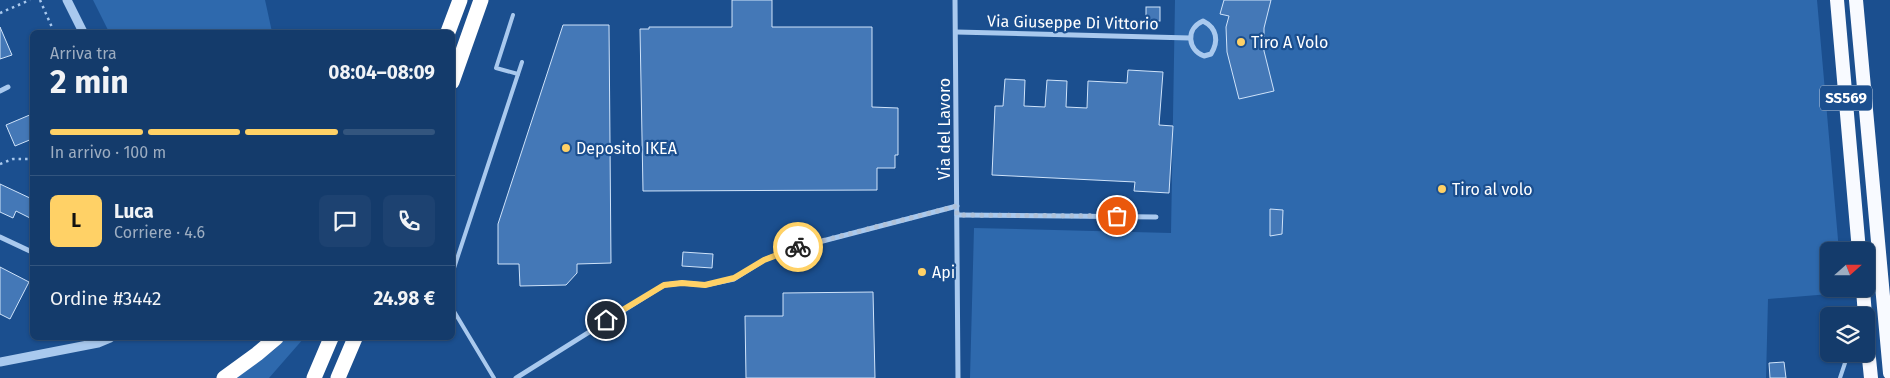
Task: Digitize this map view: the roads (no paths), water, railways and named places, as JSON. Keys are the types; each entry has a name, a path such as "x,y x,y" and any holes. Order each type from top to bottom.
{"highway":[{"path":"449,30 460,0"},
{"path":"455,74 481,0"},
{"name":"SS569","path":"1837,0 1859,242"},
{"name":"SS569","path":"1856,0 1890,373"},
{"path":"224,378 273,340"},
{"path":"314,378 331,340"},
{"path":"338,378 354,340"},
{"path":"1869,362 1871,378"}],"street":[{"path":"67,0 82,30"},
{"name":"Via del Lavoro","path":"955,0 958,378"},
{"path":"1203,21 1210,24 1217,41 1212,54 1204,56 1198,54 1192,46 1190,38 1197,24 1203,21"},
{"name":"Via Giuseppe Di Vittorio","path":"956,32 1190,38"},
{"path":"0,90 8,87"},
{"path":"516,378 664,285 682,283 705,285 734,278 764,260 792,249 957,206"},
{"path":"957,215 1156,217"},
{"path":"0,237 30,251"},
{"path":"0,362 105,340"}],"lane":[{"path":"513,15 496,68 518,74"},
{"path":"455,265 522,62"},
{"path":"455,313 494,378"},
{"path":"1840,378 1845,362"}],"place":[{"name":"Tiro A Volo","path":"1241,42"},
{"name":"Deposito IKEA","path":"566,148"},
{"name":"Tiro al volo","path":"1442,189"},
{"name":"Api","path":"922,272"}]}
